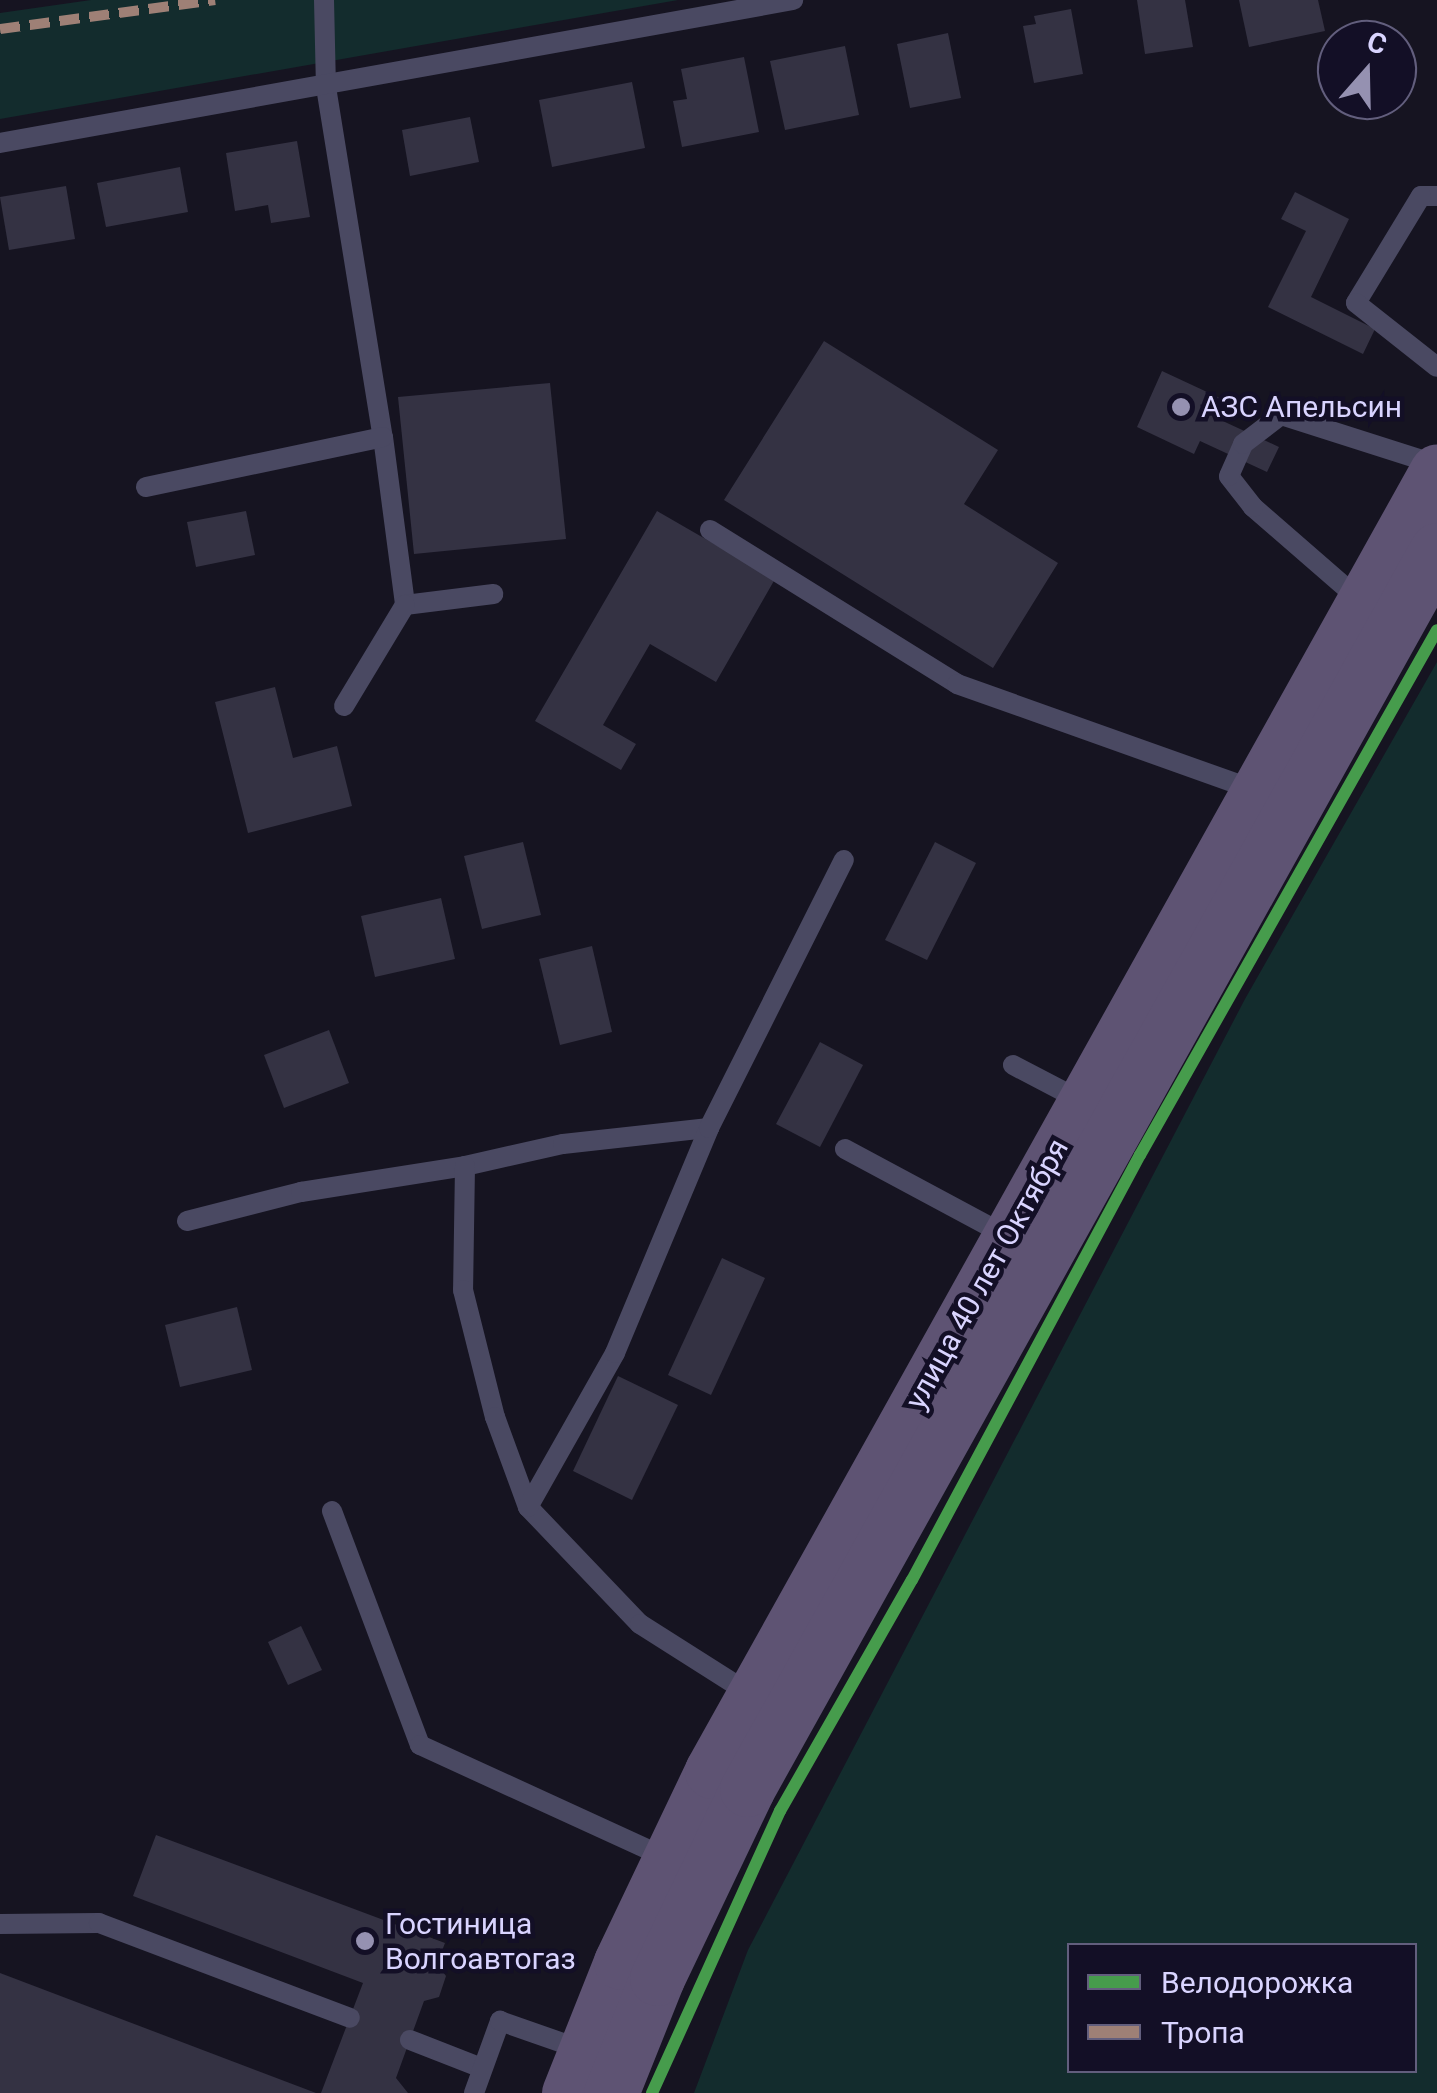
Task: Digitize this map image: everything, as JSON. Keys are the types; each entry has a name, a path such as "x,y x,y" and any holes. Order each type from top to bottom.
{"main road":[{"name":"улица 40 лет Октября","path":"588,2079 669,1859 754,1696 1437,468"},
{"name":"улица 40 лет Октября","path":"588,2079 657,1978 747,1789 1437,550"}],"lane":[{"path":"324,0 326,87 383,437 405,605 344,706"},
{"path":"0,143 793,0"},
{"path":"1437,196 1421,196 1356,303 1437,367"},
{"path":"1363,604 1253,507 1229,476 1243,444 1280,415 1437,468"},
{"path":"146,486 383,437"},
{"path":"710,530 957,684 1257,791"},
{"path":"405,605 493,594"},
{"path":"528,1507 615,1353 709,1128 844,860"},
{"path":"1013,1065 1083,1101"},
{"path":"188,1221 301,1192 465,1166 563,1144 709,1128"},
{"path":"846,1149 1008,1236"},
{"path":"465,1166 463,1290 495,1418 528,1507 640,1624 754,1696"},
{"path":"332,1511 420,1745 669,1859"},
{"path":"0,1924 98,1923 350,2018"},
{"path":"474,2093 500,2021 588,2079"},
{"path":"410,2040 482,2068"}],"green space":[{"path":"91,0 678,0 0,119 0,13"},
{"path":"1437,662 1437,2093 694,2093 748,1950 1245,999"}],"building":[{"path":"1137,0 1185,0 1193,47 1145,54"},
{"path":"1239,0 1318,0 1323,20 1317,20 1317,33 1249,47"},
{"path":"1071,9 1083,74 1034,83 1023,26 1036,24 1034,16"},
{"path":"948,33 961,98 910,108 897,44"},
{"path":"845,46 859,115 785,130 770,61"},
{"path":"744,57 759,132 682,147 673,101 687,99 681,69"},
{"path":"632,82 645,148 552,167 539,100"},
{"path":"470,117 479,162 410,176 402,130"},
{"path":"297,141 310,217 271,223 268,205 235,211 226,153"},
{"path":"180,167 188,212 106,227 97,183"},
{"path":"66,186 75,239 9,250 0,197"},
{"path":"1295,192 1349,219 1311,297 1375,329 1363,354 1268,307 1306,231 1281,219"},
{"path":"824,341 998,450 964,504 1058,563 993,668 724,500"},
{"name":"АЗС Апельсин","path":"1162,371 1220,398 1212,416 1279,447 1267,472 1200,441 1194,454 1137,427"},
{"path":"550,383 566,539 414,554 398,397"},
{"path":"246,511 255,555 196,567 187,522"},
{"path":"657,511 775,579 716,682 650,644 603,725 636,744 621,770 535,721"},
{"path":"275,687 293,758 337,746 352,806 248,833 215,702"},
{"path":"523,842 541,915 482,929 464,856"},
{"path":"935,842 976,863 927,960 885,940"},
{"path":"441,898 455,959 375,977 361,916"},
{"path":"592,946 612,1032 560,1045 539,959"},
{"path":"329,1030 349,1083 284,1108 264,1055"},
{"path":"820,1042 863,1065 820,1147 776,1124"},
{"path":"722,1258 765,1278 711,1395 668,1375"},
{"path":"237,1307 252,1370 180,1387 165,1325"},
{"path":"618,1376 678,1405 632,1500 573,1471"},
{"path":"301,1626 322,1670 288,1685 268,1642"},
{"path":"156,1835 445,1943 437,1964 446,1976 439,1997 424,2001 396,2078 408,2093 321,2093 363,1983 133,1896"},
{"path":"0,1973 316,2093 0,2093"}],"marked path":[{"path":"0,29 215,0"}],"cycle path":[{"path":"652,2093 780,1811 912,1580 1140,1155 1437,630"}],"place":[{"name":"АЗС Апельсин","path":"1181,407"},
{"name":"Гостиница Волгоавтогаз","path":"365,1941"}]}
